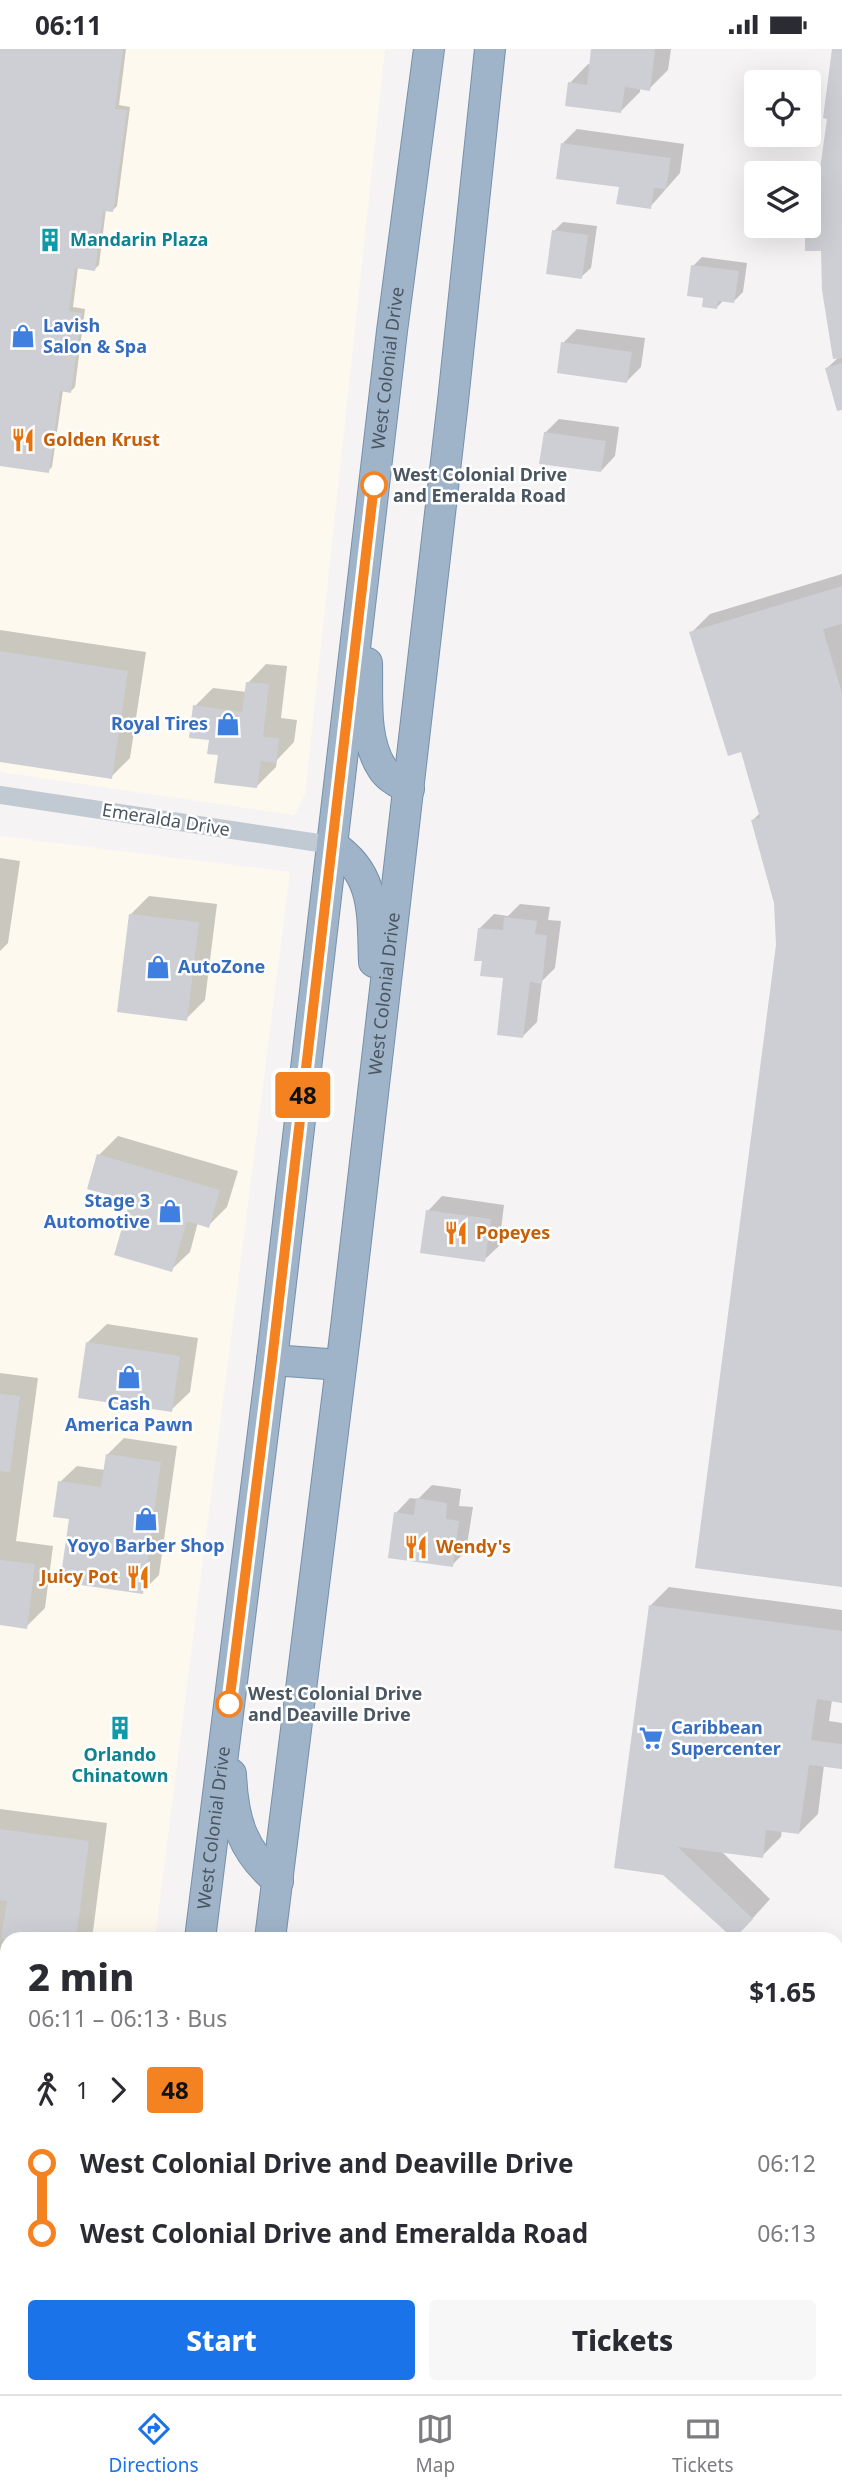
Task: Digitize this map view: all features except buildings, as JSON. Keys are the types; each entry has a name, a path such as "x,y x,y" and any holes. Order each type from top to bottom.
{"highway":[{"name":"West Colonial Drive","path":"201,1932 272,1360 362,579 429,49"},
{"name":"West Colonial Drive","path":"271,1932 409,789 490,49"},
{"path":"362,579 371,739 382,768 394,781 409,789"},
{"path":"332,845 360,872 372,901 378,1053"},
{"path":"272,1360 341,1365"},
{"path":"228,1715 232,1797 243,1840 259,1865 278,1881"}],"street":[{"name":"Emeralda Drive","path":"0,795 332,845"}],"shaded area":[{"path":"0,49 385,49 305,795 294,815 0,772"},
{"path":"0,836 290,872 156,1932 0,1932"}],"bus line":[{"name":"48","path":"229,1704 374,485"}],"place":[{"name":"Mandarin Plaza","path":"50,240"},
{"name":"Lavish Salon & Spa","path":"23,336"},
{"name":"Golden Krust","path":"23,440"},
{"name":"West Colonial Drive and Emeralda Road","path":"374,485"},
{"name":"Royal Tires","path":"228,724"},
{"name":"AutoZone","path":"158,967"},
{"name":"Stage 3 Automotive","path":"170,1211"},
{"name":"Popeyes","path":"456,1233"},
{"name":"Cash America Pawn","path":"129,1377"},
{"name":"Yoyo Barber Shop","path":"146,1519"},
{"name":"Wendy's","path":"416,1547"},
{"name":"Juicy Pot","path":"138,1577"},
{"name":"West Colonial Drive and Deaville Drive","path":"229,1704"},
{"name":"Orlando Chinatown","path":"120,1728"},
{"name":"Caribbean Supercenter","path":"651,1738"}]}
